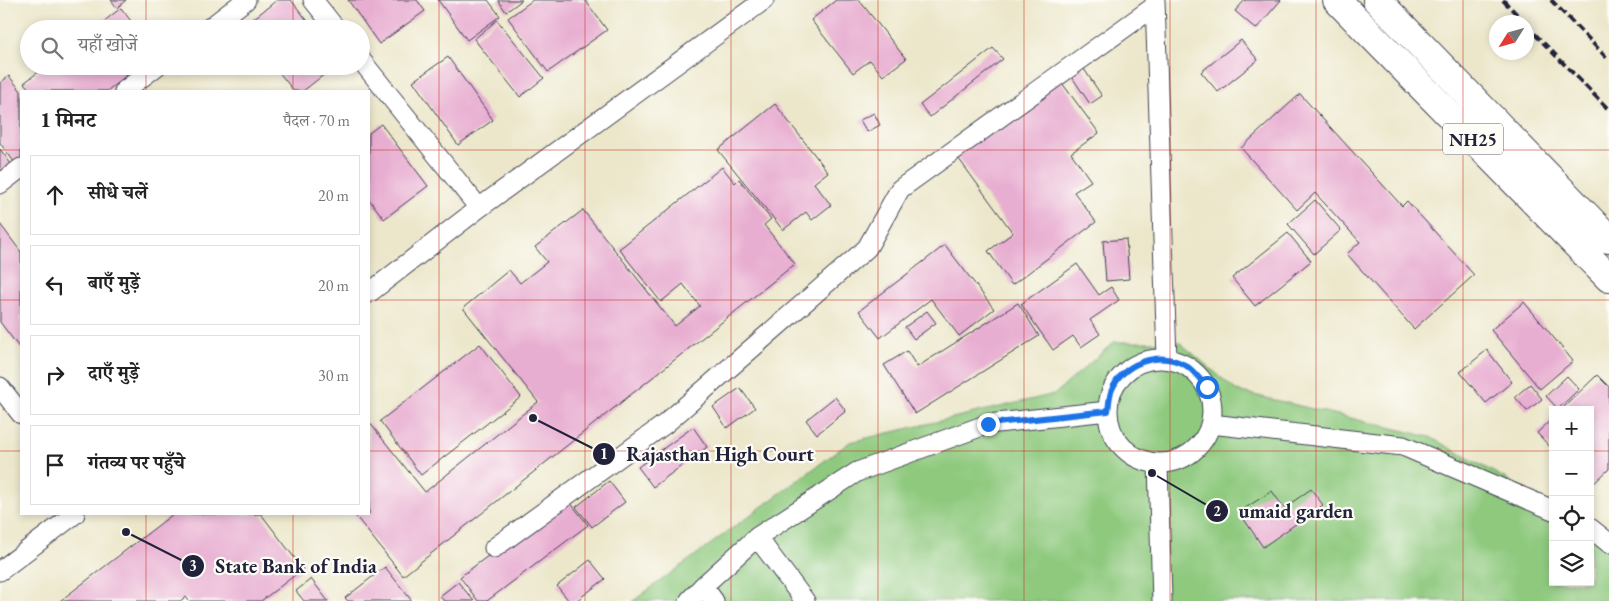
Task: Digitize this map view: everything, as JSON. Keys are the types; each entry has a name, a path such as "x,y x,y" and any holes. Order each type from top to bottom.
{"main road":[{"name":"NH25","path":"1337,0 1609,278"},
{"name":"NH25","path":"1377,0 1609,240"}],"street":[{"path":"220,20 246,0"},
{"path":"313,0 329,20"},
{"path":"370,292 479,208 764,0"},
{"path":"1155,3 1167,359"},
{"path":"494,548 665,424 867,248 900,189 1155,3"},
{"path":"370,71 479,208"},
{"path":"125,90 145,75"},
{"path":"0,184 20,169"},
{"path":"1167,359 1185,364 1207,387 1212,404 1211,424 1204,440 1191,453 1178,460 1158,463 1141,460 1124,449 1113,434 1108,411 1111,392 1120,376 1145,360 1167,359"},
{"path":"0,387 20,413"},
{"path":"689,601 757,537 857,472 988,424 1108,411"},
{"path":"1211,424 1403,446 1549,508"},
{"path":"1158,463 1162,601"},
{"path":"0,571 74,515"},
{"path":"1594,531 1609,543"},
{"path":"757,537 805,601"},
{"path":"703,586 714,601"}],"green space":[{"path":"1114,342 1179,342 1237,391 1430,437 1549,503 1549,586 1594,586 1594,526 1609,531 1609,601 633,601 850,442 1055,394"}],"building":[{"path":"111,0 126,0 117,8"},
{"path":"277,0 291,0 307,20 252,20"},
{"path":"348,0 417,0 425,11 379,44 370,31 370,20 362,20"},
{"path":"438,0 488,0 500,16 467,40"},
{"path":"498,0 522,0 506,12"},
{"path":"533,0 585,0 607,30 548,72 508,18"},
{"path":"836,0 859,0 906,59 883,76 870,60 853,73 811,20"},
{"path":"1245,0 1281,0 1256,29 1235,11"},
{"path":"121,8 130,20 106,20"},
{"path":"497,20 544,78 520,97 474,39"},
{"path":"1241,40 1258,60 1218,92 1201,72"},
{"path":"993,48 1003,59 930,117 920,105"},
{"path":"448,57 493,120 458,145 413,81"},
{"path":"1082,66 1102,96 1090,104 1070,74"},
{"path":"34,75 127,75 108,90 30,90 24,83"},
{"path":"281,75 323,75 304,90 293,90"},
{"path":"9,76 20,90 20,159 15,163 0,143 0,83"},
{"path":"1059,79 1099,133 1071,153 1091,181 1074,192 1096,222 1012,285 988,251 1013,233 956,155"},
{"path":"1300,94 1402,206 1407,201 1474,275 1414,329 1347,254 1360,242 1315,193 1297,210 1241,148"},
{"path":"775,104 828,172 814,183 831,205 812,220 806,212 783,230 718,150"},
{"path":"874,113 880,125 867,132 860,120"},
{"path":"381,124 428,186 384,219 370,200 370,132"},
{"path":"0,149 11,164 0,172"},
{"path":"722,167 735,183 739,179 771,219 764,225 795,264 403,576 355,515 370,515 370,423 425,492 538,402 463,308 509,270 520,283 547,262 535,247 583,210 675,326 700,306 683,284 661,302 619,249"},
{"path":"1315,200 1341,230 1314,254 1288,224"},
{"path":"0,224 20,251 20,349 0,322"},
{"path":"1288,233 1311,261 1255,306 1232,278"},
{"path":"1126,239 1129,279 1106,281 1103,241"},
{"path":"945,245 994,309 959,336 931,299 880,338 859,311"},
{"path":"1077,264 1099,295 1111,287 1119,300 1090,320 1100,334 1081,347 1073,336 1053,350 1021,304"},
{"path":"1524,302 1573,361 1540,389 1491,330"},
{"path":"1018,303 1039,336 915,414 884,365 907,351 917,367"},
{"path":"927,311 936,323 914,339 905,327"},
{"path":"480,344 521,397 421,475 380,421"},
{"path":"1487,350 1512,382 1486,403 1460,372"},
{"path":"1597,375 1609,387 1609,469 1594,483 1594,406 1565,406"},
{"path":"1567,376 1579,389 1561,406 1555,406 1546,396"},
{"path":"1530,384 1542,399 1527,411 1515,397"},
{"path":"740,388 755,408 727,428 713,407"},
{"path":"835,397 846,411 817,434 806,420"},
{"path":"1549,422 1549,446 1537,433"},
{"path":"693,427 707,447 653,487 638,467"},
{"path":"609,481 625,502 592,527 576,507"},
{"path":"1311,489 1323,505 1263,547 1239,512 1272,491 1284,508"},
{"path":"566,497 588,525 487,601 478,601 460,577"},
{"path":"172,515 262,515 303,569 261,601 189,601 186,597 180,601 60,601"},
{"path":"590,560 605,579 576,601 569,601 557,586"},
{"path":"385,567 412,601 348,601 345,598"},
{"path":"311,579 328,601 304,601 296,591"},
{"path":"458,582 474,601 444,601 440,596"}],"railway":[{"path":"1503,0 1517,15"},
{"path":"1551,0 1609,60"},
{"path":"1534,33 1609,110"}],"place":[{"name":"Rajasthan High Court","path":"533,418"},
{"name":"umaid garden","path":"1152,473"},
{"name":"State Bank of India","path":"126,532"}],"route":[{"path":"988,424 1108,411 1111,392 1120,376 1145,360 1156,358 1185,364 1207,387"}]}
